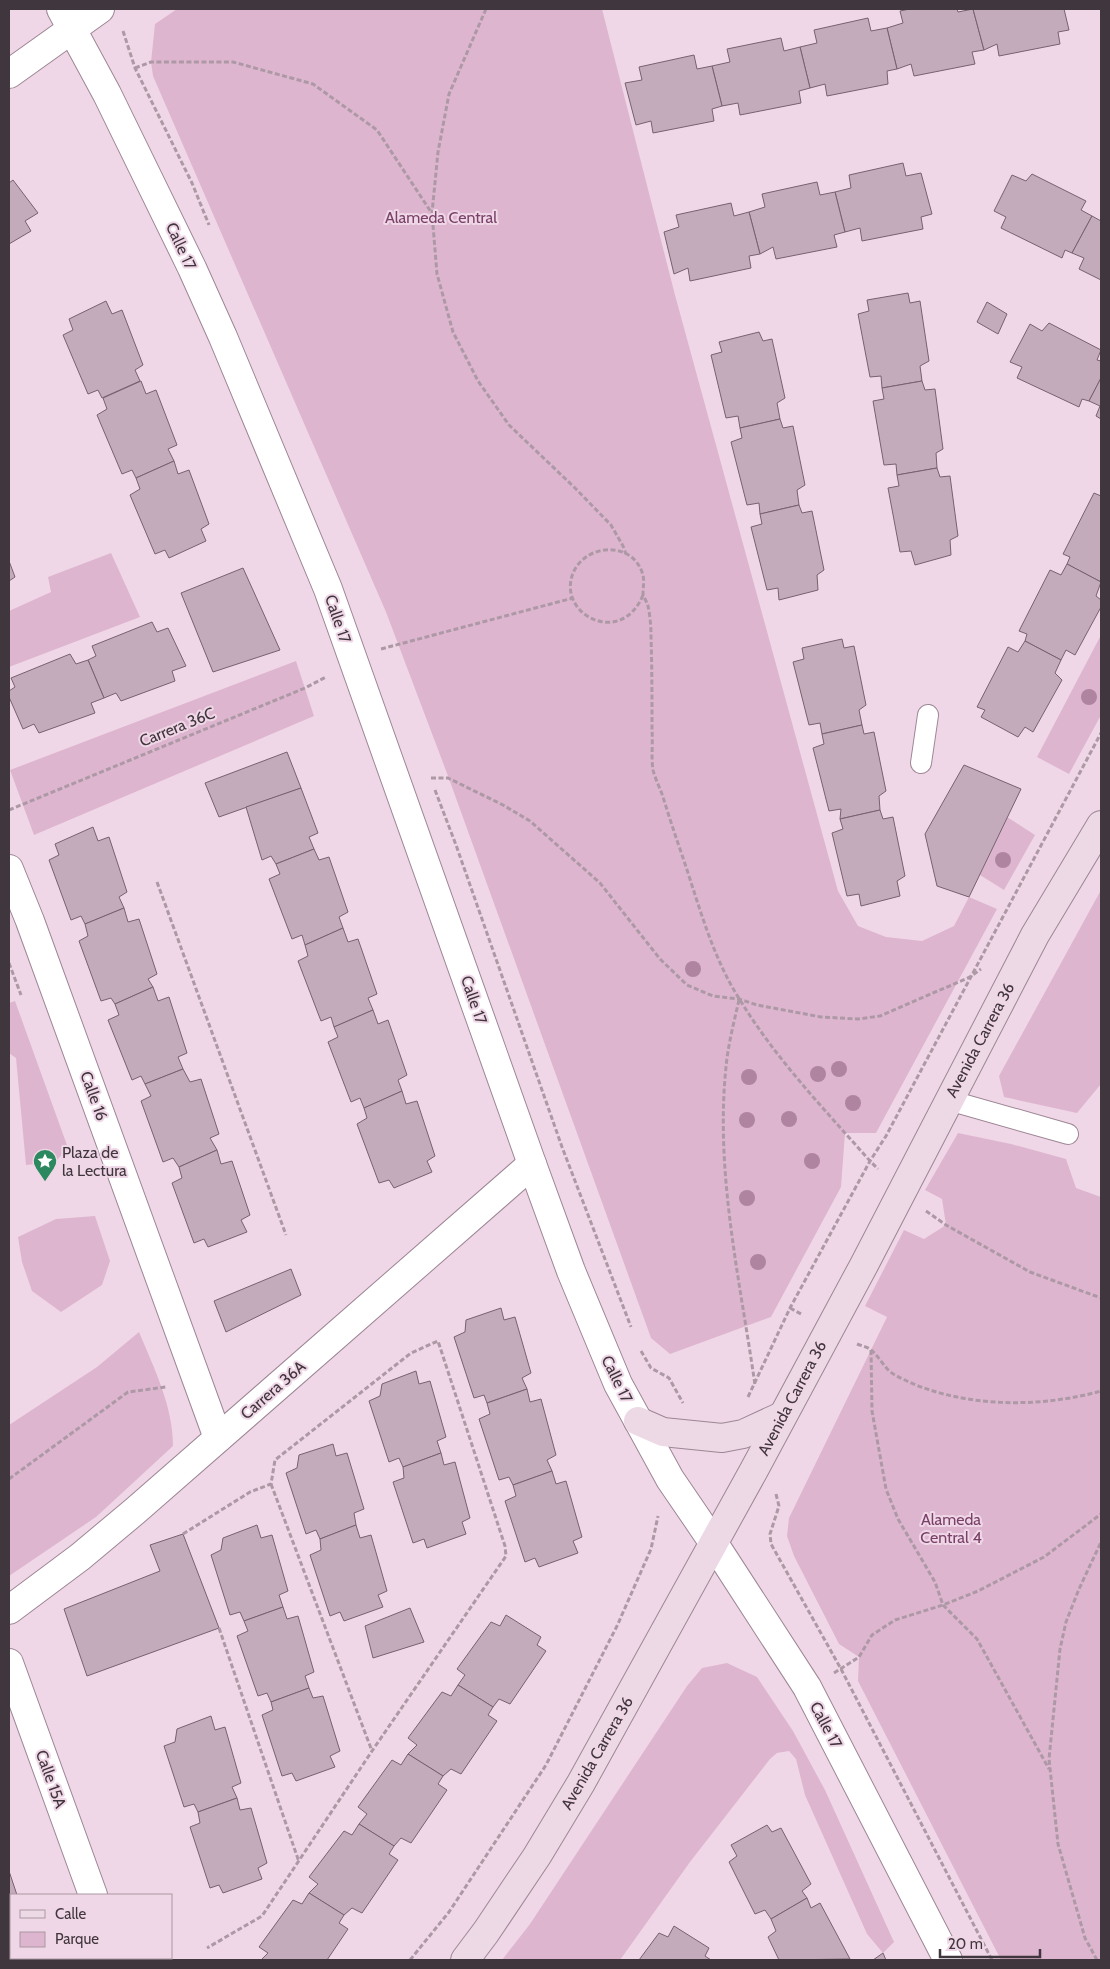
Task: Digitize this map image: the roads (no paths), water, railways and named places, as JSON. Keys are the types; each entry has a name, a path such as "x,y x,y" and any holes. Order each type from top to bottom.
{"main road":[{"name":"Avenida Carrera 36","path":"464,1960 486,1932 537,1856 642,1675 864,1265 948,1100 1036,935 1101,825"},
{"path":"638,1421 663,1432 712,1438 743,1434 782,1416"}],"street":[{"path":"9,74 66,18 100,9"},
{"name":"Calle 17","path":"66,18 160,201 223,337 328,589 532,1164 594,1328 618,1384 670,1479 807,1687 948,1960"},
{"name":"Calle 16","path":"9,869 30,921 218,1438"},
{"name":"Carrera 36A","path":"9,1610 80,1557 532,1164"},
{"name":"Calle 15A","path":"9,1663 93,1894"}],"lane":[{"path":"921,763 928,715"},
{"path":"948,1100 1068,1134"}],"place":[{"name":"Plaza de la Lectura","path":"45,1182"}],"park label":[{"name":"Alameda Central","path":"441,217"},
{"name":"Alameda Central 4","path":"951,1528"}]}
